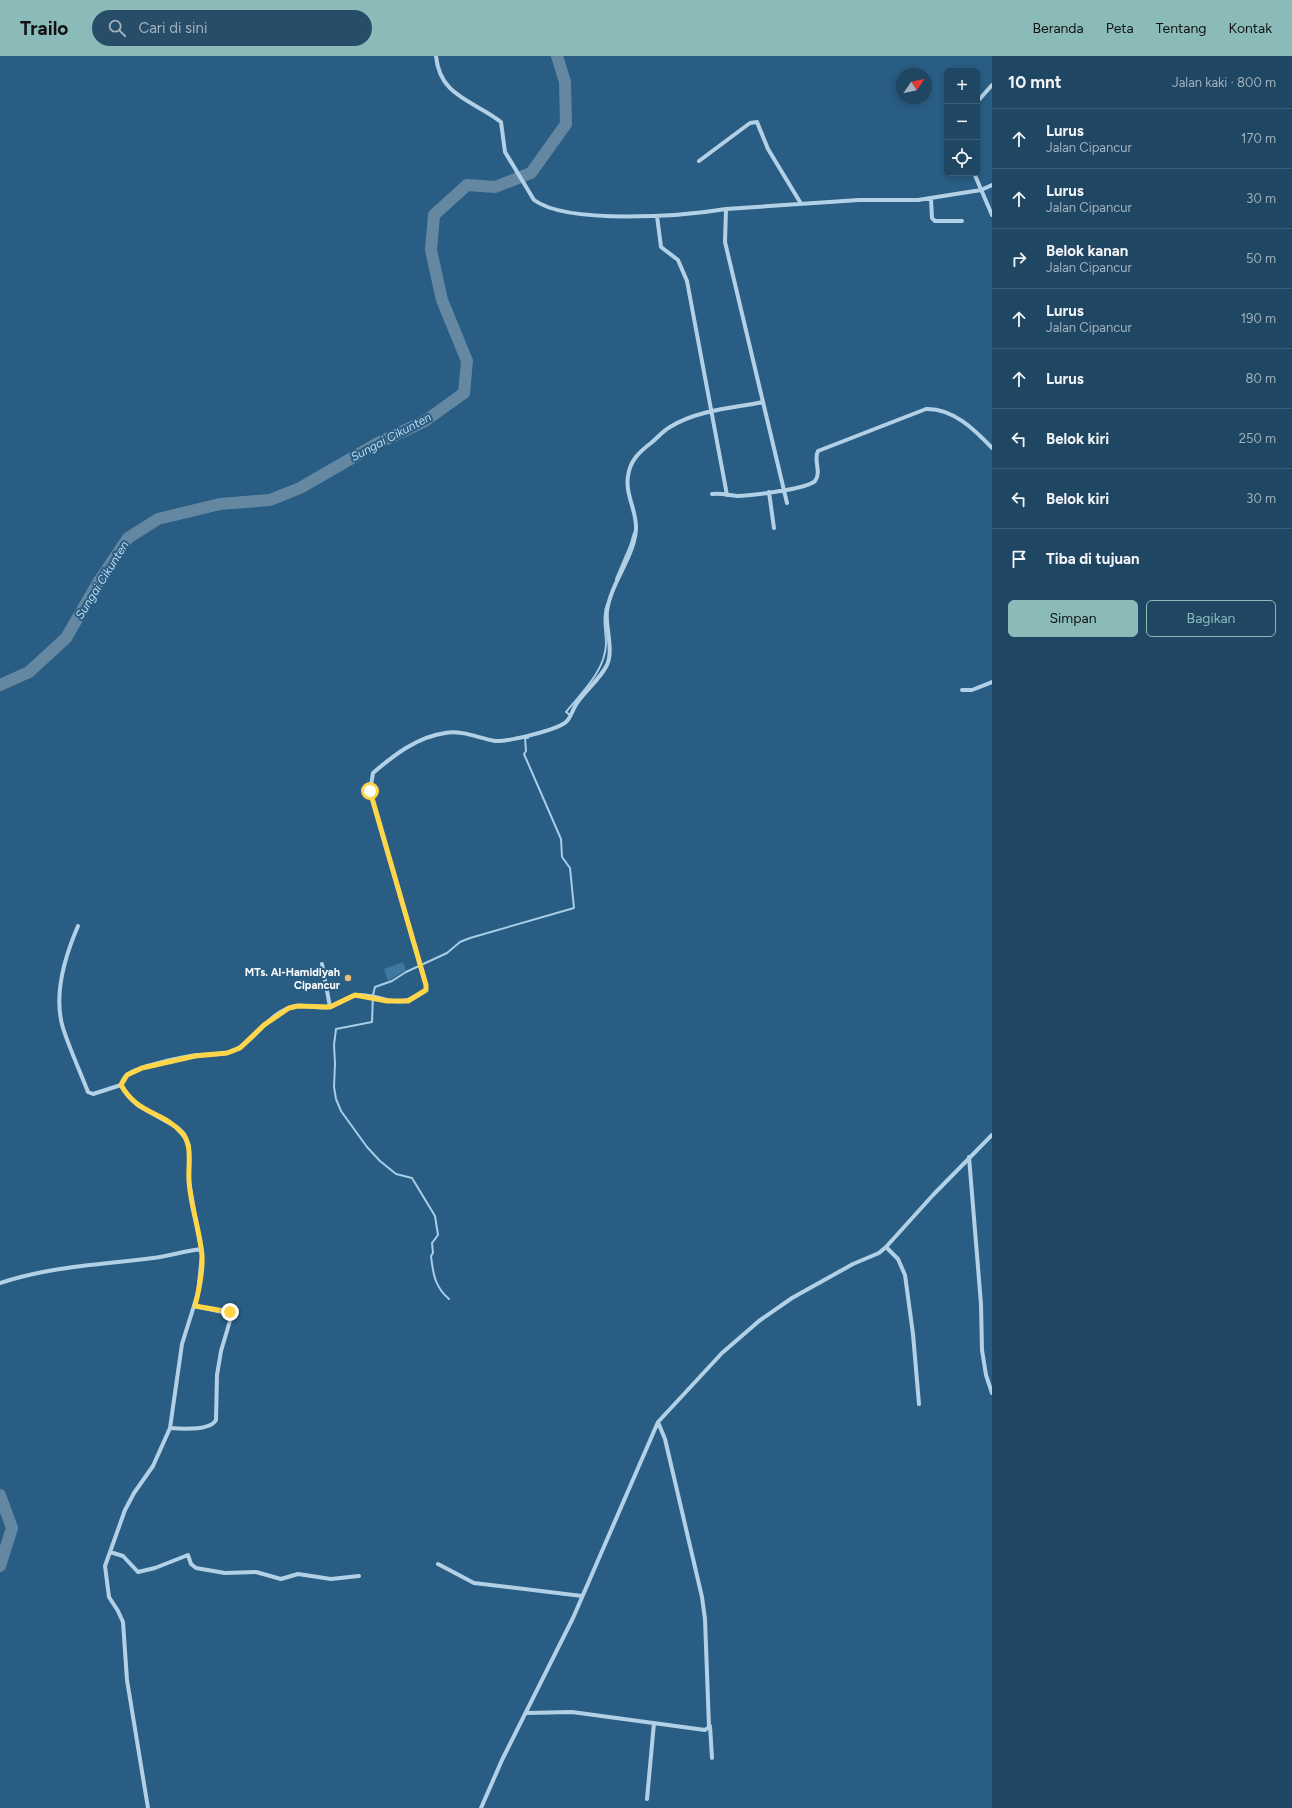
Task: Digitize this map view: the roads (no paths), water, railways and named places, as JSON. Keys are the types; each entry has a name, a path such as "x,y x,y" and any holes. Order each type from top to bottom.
{"street":[{"path":"436,56 440,76 450,90 500,122 504,148 508,158 534,200 540,204 575,214 637,217 800,202 930,199 981,190 992,185"},
{"path":"980,99 992,85"},
{"path":"699,161 750,123 757,122 768,149 800,202"},
{"path":"975,176 992,215"},
{"path":"930,199 932,218 935,221 962,220"},
{"path":"726,209 725,242 787,503"},
{"path":"657,216 661,247 678,260 687,281 728,495"},
{"path":"78,926 63,971 61,1012 63,1027 88,1092 93,1094 121,1085 127,1075 142,1068 195,1056 227,1053 240,1048 264,1025 289,1008 298,1006 330,1007 355,995 387,1001 408,1001 426,990 421,965 370,791 373,773 408,746 426,737 446,732 467,733 495,741 507,740 566,722 607,664 609,642 607,611 619,576 632,546 636,530 636,514 628,494 628,477 631,463 639,452 670,427 701,414 763,402"},
{"path":"712,494 738,496 802,487 814,481 818,476 816,456 818,451 926,409 943,411 960,420 979,435 992,448"},
{"path":"769,492 774,528"},
{"path":"962,690 972,690 992,682"},
{"path":"322,964 330,1007"},
{"path":"121,1085 129,1097 139,1106 172,1124 184,1134 189,1146 189,1182 201,1249 202,1272 195,1306 182,1344 170,1428 163,1447 153,1466 137,1488 125,1510 105,1566 109,1597 118,1610 123,1622 127,1680 148,1808"},
{"path":"481,1808 502,1760 582,1596 658,1422 722,1353 759,1321 792,1298 854,1264 879,1253 886,1247 969,1157 992,1135"},
{"path":"969,1157 981,1304 982,1350 986,1375 992,1394"},
{"path":"886,1247 898,1259 905,1275 913,1334 919,1404"},
{"path":"0,1282 54,1268 154,1258 201,1249"},
{"path":"170,1428 190,1430 211,1425 216,1420 217,1375 221,1351 232,1314 195,1306"},
{"path":"658,1422 665,1439 702,1597 712,1758"},
{"path":"110,1552 123,1556 138,1572 155,1568 188,1555 191,1564 196,1568 225,1573 256,1572 281,1579 298,1574 332,1579 359,1576"},
{"path":"438,1564 474,1583 582,1596"},
{"path":"526,1713 572,1712 705,1730 710,1724"},
{"path":"647,1800 654,1723"}],"waterway":[{"name":"Sungai Cikunten","path":"0,685 29,672 66,638 99,581 128,538 158,519 220,504 270,500 300,488 378,443 425,421 464,393 467,361 442,300 431,250 434,215 467,185 495,187 531,173 566,124 565,82 557,56"},
{"path":"616,579 634,533"},
{"path":"570,715 566,712 592,680 602,663 606,644 604,619 607,604"},
{"path":"449,1299 438,1285 433,1269 431,1256 433,1253 432,1243 438,1235 435,1216 412,1178 396,1174 380,1161 367,1147 341,1111 336,1099 334,1087 334,1045 336,1029 372,1022 373,995 375,987 392,981 406,972 447,953 460,942 574,908 570,868 562,857 561,839 524,754 526,751 525,738 528,738"},
{"name":"Sungai Cikunten","path":"0,1495 12,1528 0,1566"}],"place":[{"name":"MTs. Al-Hamidiyah Cipancur","path":"348,978"}]}
